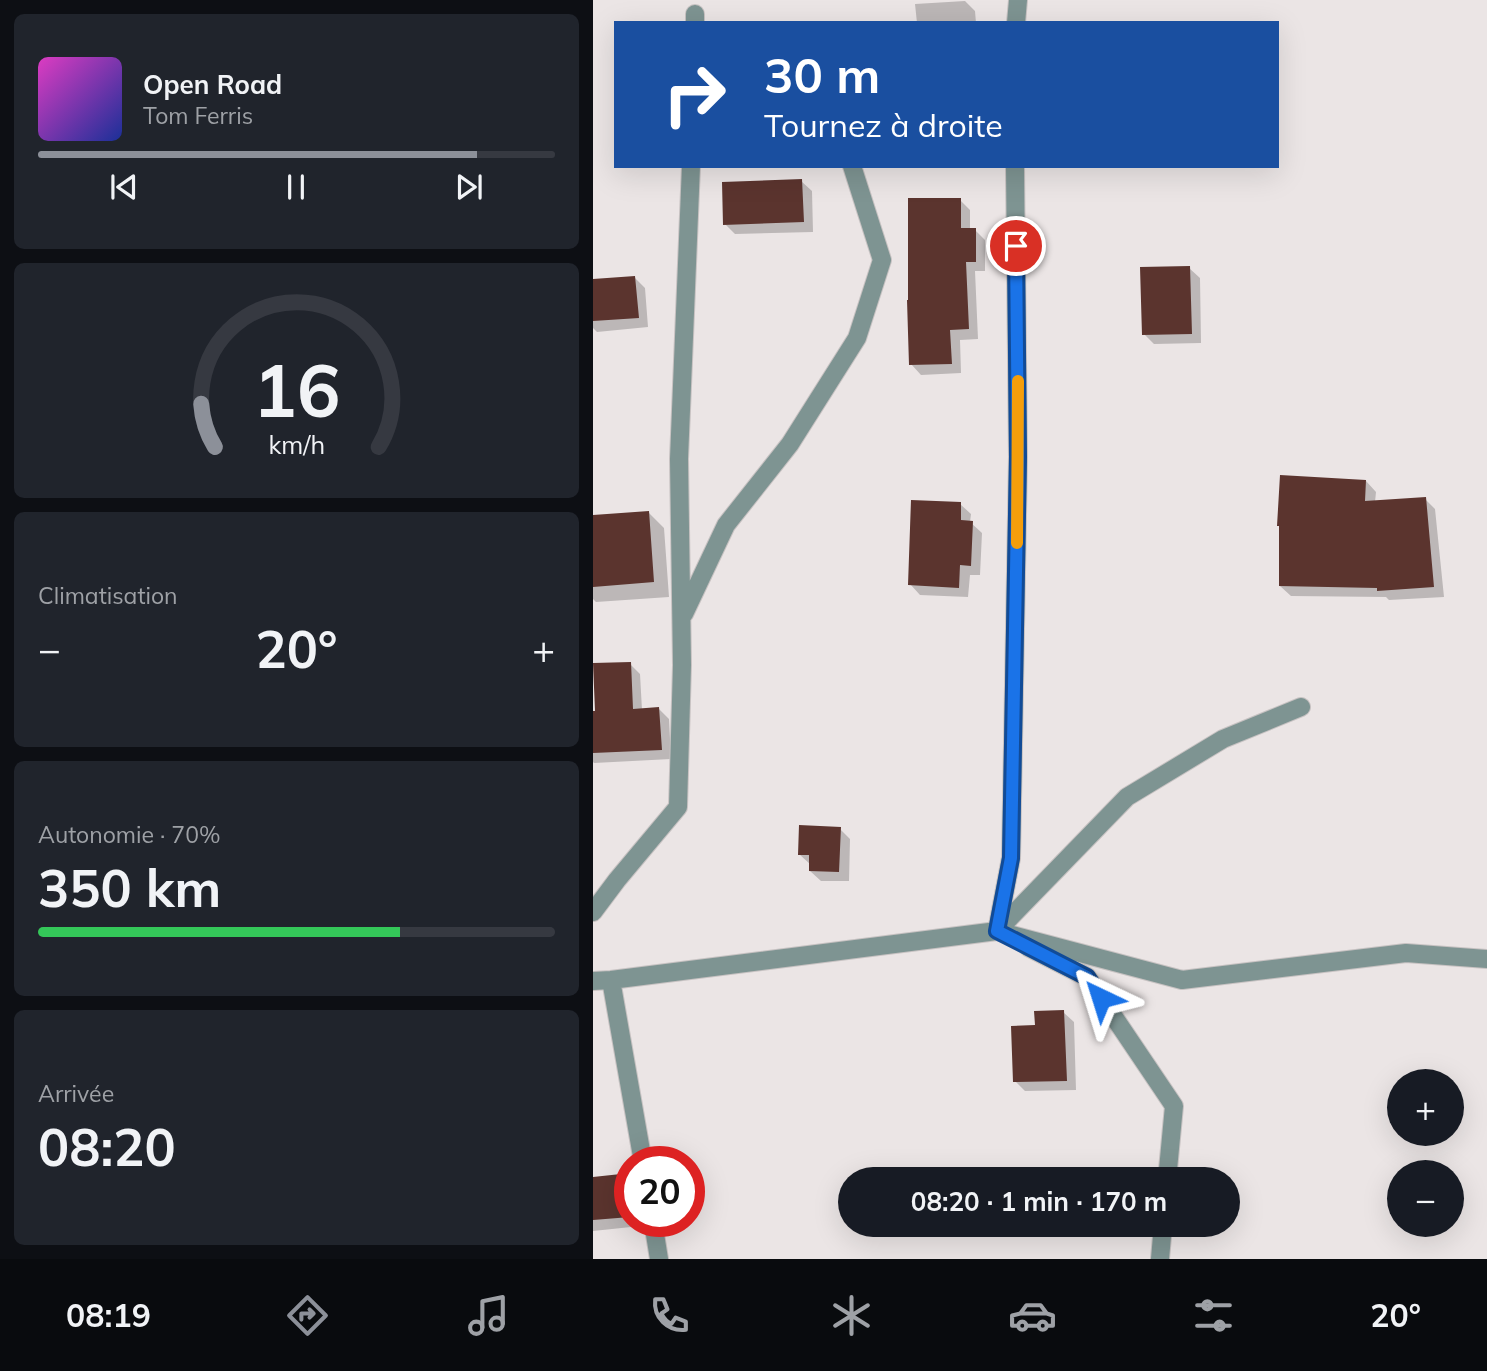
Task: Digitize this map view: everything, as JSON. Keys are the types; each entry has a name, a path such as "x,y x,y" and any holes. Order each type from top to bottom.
{"street":[{"path":"1016,21 1018,0"},
{"path":"593,912 678,807 682,665 679,459 691,168"},
{"path":"681,620 726,525 790,444 857,338 882,260 853,168"},
{"path":"997,931 1011,858 1018,457 1015,168"},
{"path":"997,931 1127,797 1223,739 1301,707"},
{"path":"997,931 1087,977 1174,1106 1168,1167"},
{"path":"639,1146 602,980 997,931 1182,980 1406,953 1487,960"},
{"path":"656,1237 660,1257"},
{"path":"1160,1259 1162,1237"}],"building":[{"path":"802,179 804,222 723,225 722,182"},
{"path":"908,198 961,198 961,228 976,228 976,262 966,262 969,329 950,330 952,364 909,365"},
{"path":"1190,266 1192,334 1142,335 1140,267"},
{"path":"635,276 639,318 593,321 593,279"},
{"path":"1280,475 1366,480 1365,501 1426,497 1434,587 1377,591 1377,588 1279,586 1277,526"},
{"path":"911,500 961,502 961,520 973,521 971,566 960,565 959,588 908,585"},
{"path":"649,511 654,582 593,587 593,515"},
{"path":"631,662 633,709 659,707 662,750 593,753 593,663"},
{"path":"799,825 841,827 839,872 809,871 809,855 798,855"},
{"path":"1064,1010 1067,1081 1013,1082 1011,1026 1035,1025 1034,1011"},
{"path":"614,1175 614,1218 593,1220 593,1177"}],"slow traffic":[{"path":"1017,543 1018,381"}],"route":[{"path":"1016,246 1018,457 1011,858 997,931 1087,977 1101,998"}]}
